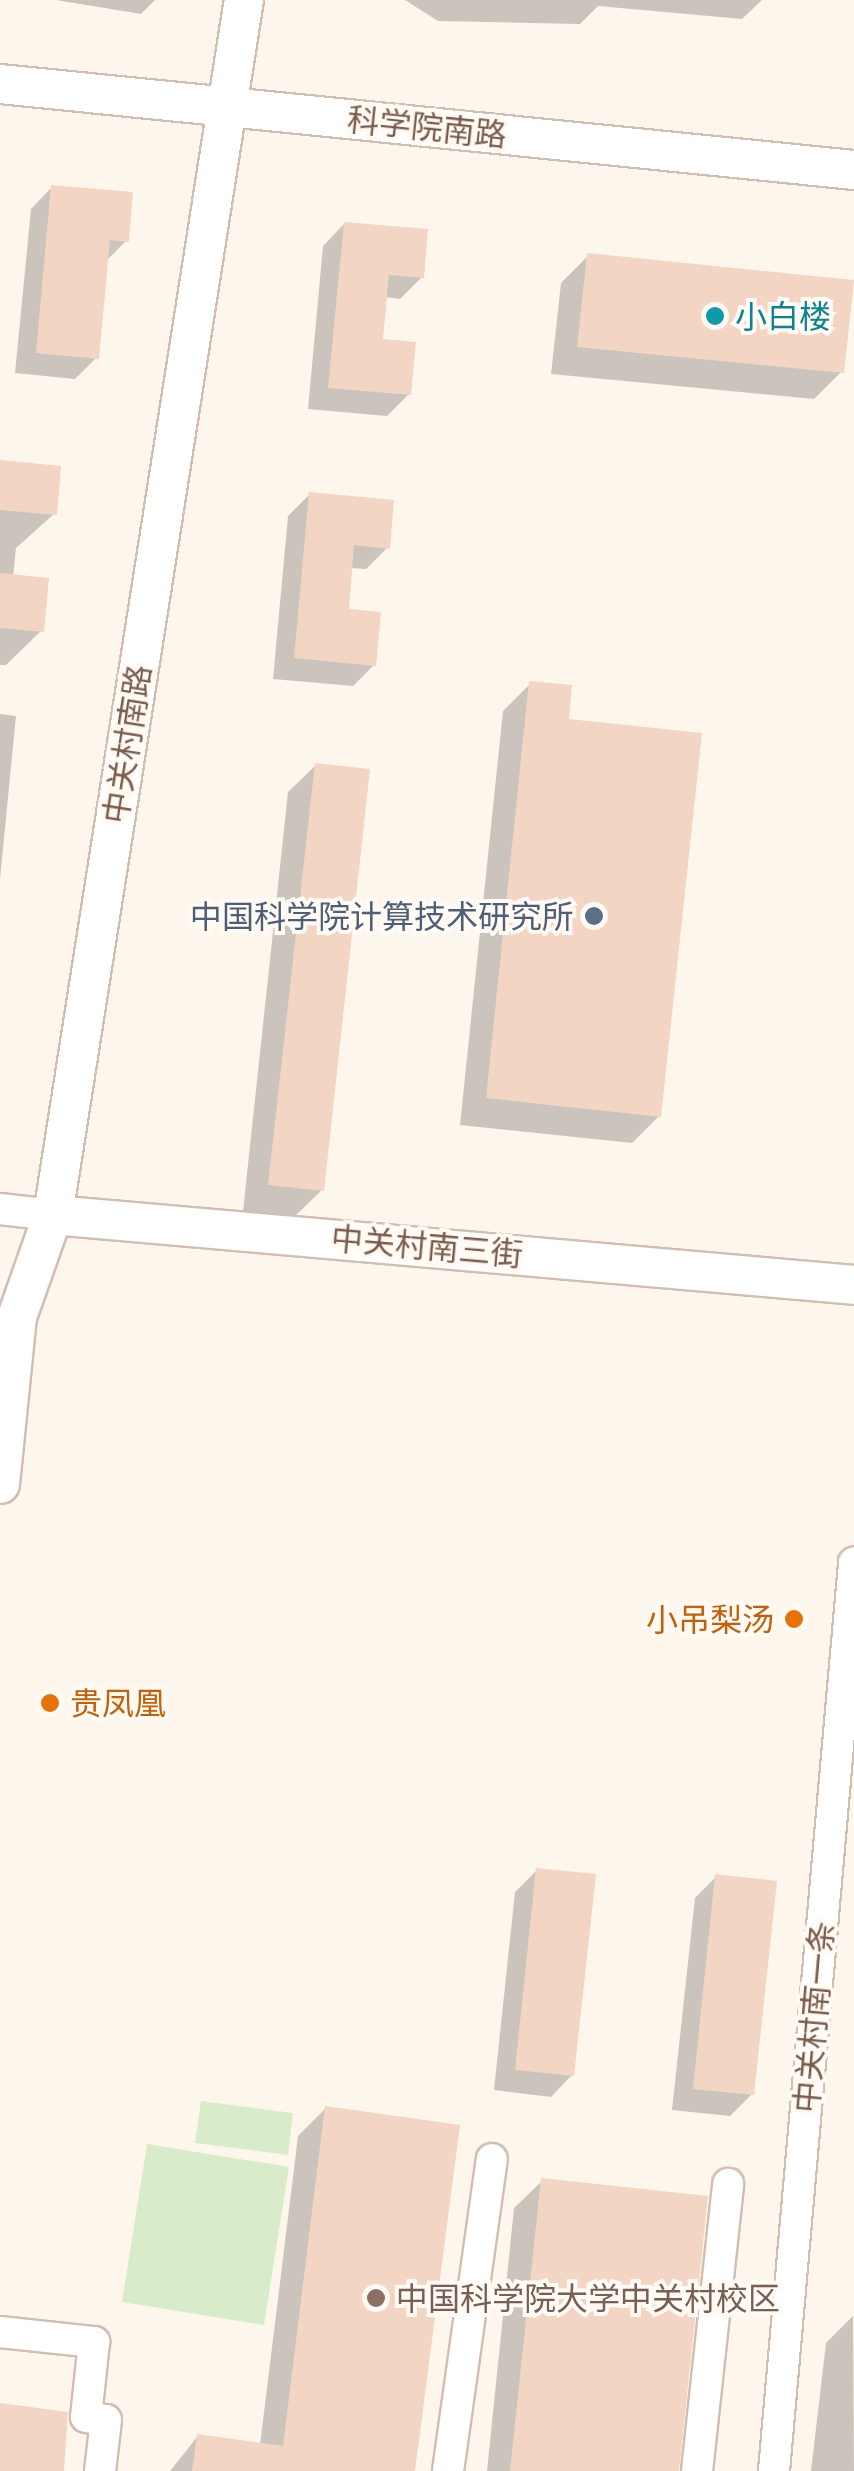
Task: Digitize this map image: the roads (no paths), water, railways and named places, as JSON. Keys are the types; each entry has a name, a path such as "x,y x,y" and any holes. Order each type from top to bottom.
{"street":[{"name":"中关村南路","path":"0,1484 18,1317 53,1215 244,0"},
{"name":"科学院南路","path":"0,84 854,170"},
{"name":"中关村南三街","path":"0,1210 854,1285"},
{"name":"中关村南一条","path":"774,2471 854,1562"},
{"path":"448,2471 492,2159"},
{"path":"697,2471 728,2184"},
{"path":"0,2332 94,2342 86,2417 106,2420 100,2471"}],"place":[{"name":"小白楼","path":"715,316"},
{"name":"中国科学院计算技术研究所","path":"594,916"},
{"name":"小吊梨汤","path":"794,1619"},
{"name":"贵凤凰","path":"50,1703"},
{"name":"中国科学院大学中关村校区","path":"376,2298"}]}
